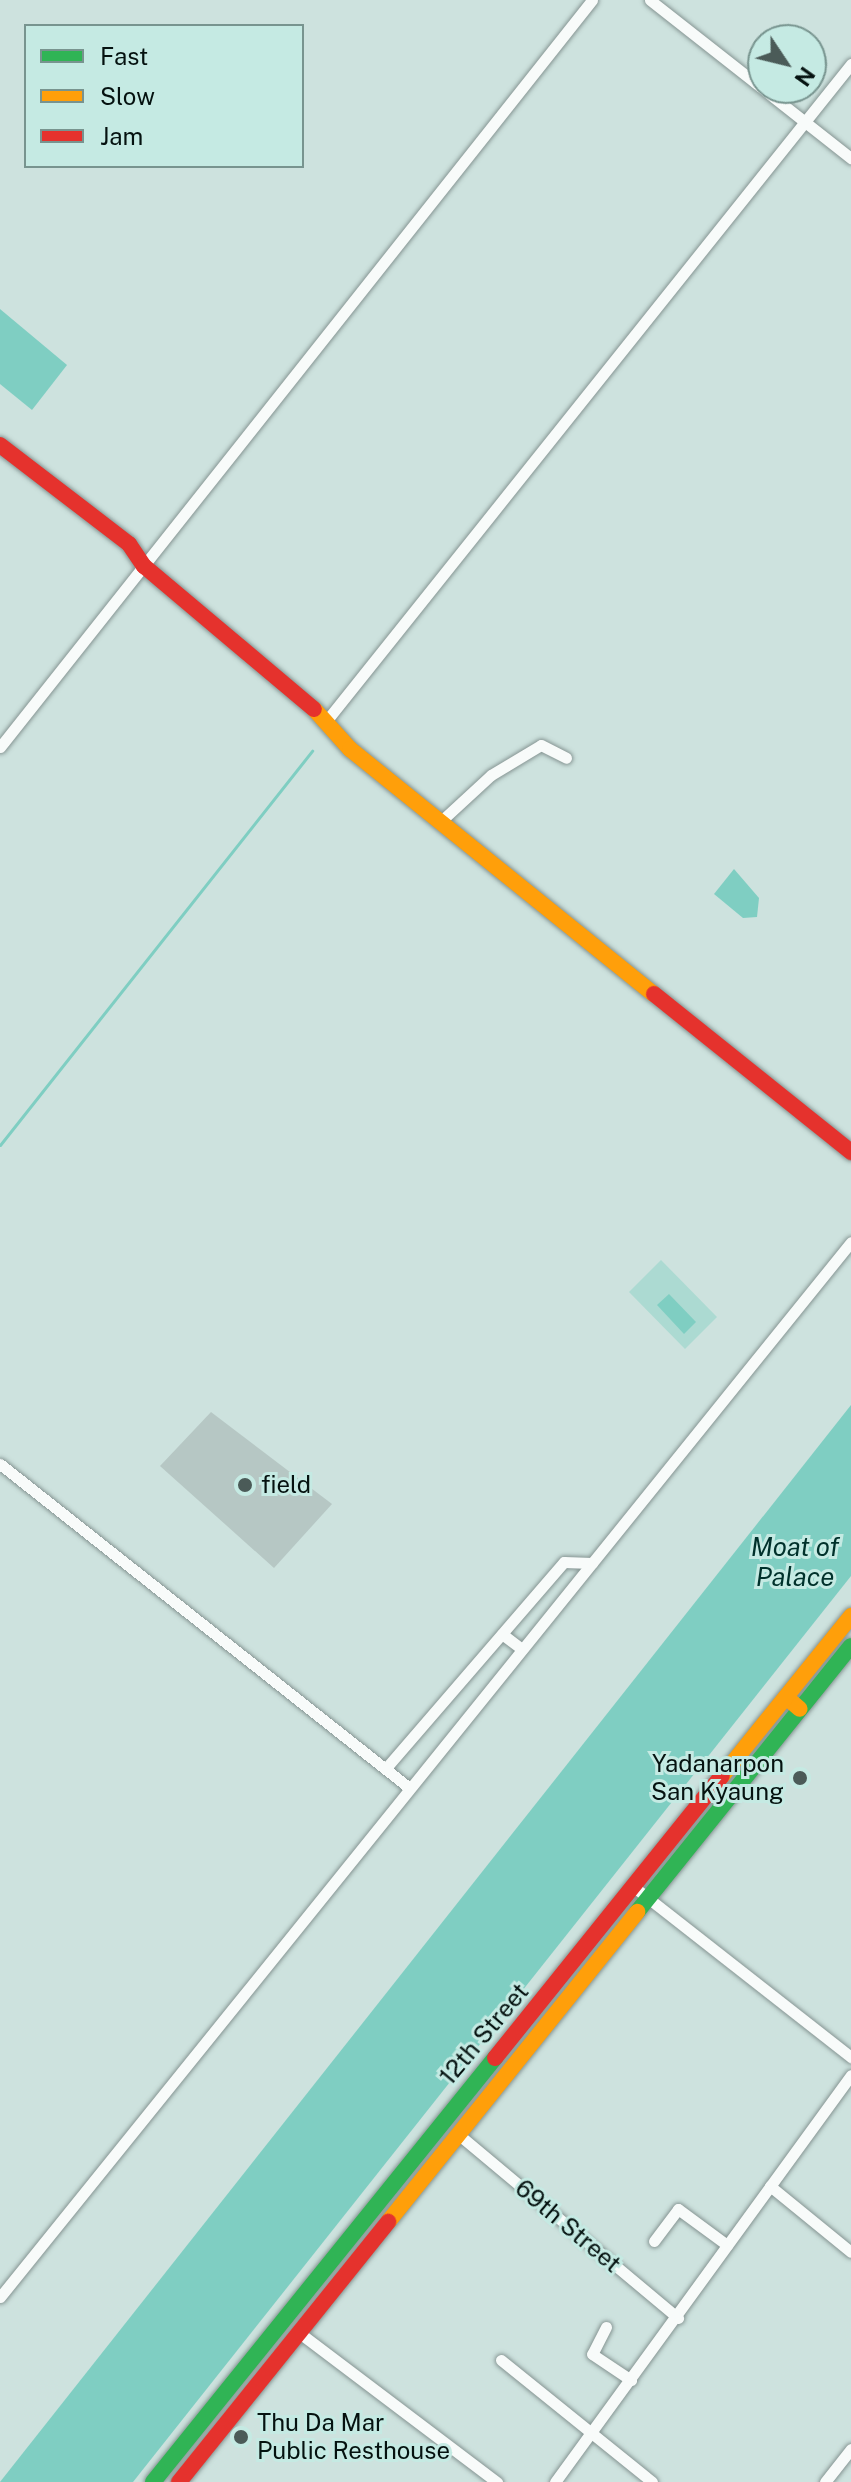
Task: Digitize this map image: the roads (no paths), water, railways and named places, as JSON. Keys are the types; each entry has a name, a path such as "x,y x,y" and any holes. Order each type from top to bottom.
{"main road":[{"path":"0,443 129,544 144,566 327,720 350,749 851,1152"},
{"name":"12th Street","path":"179,2482 458,2134 786,1697 851,1616"},
{"name":"12th Street","path":"153,2482 283,2320 640,1892 851,1646"},
{"path":"786,1697 800,1709"}],"street":[{"path":"0,747 592,0"},
{"path":"650,0 851,158"},
{"path":"327,720 851,64"},
{"path":"440,822 491,775 541,745 566,758"},
{"path":"0,2297 407,1786 522,1649 851,1242"},
{"path":"0,1464 407,1786"},
{"path":"386,1768 564,1562 592,1563"},
{"path":"502,1634 522,1649"},
{"path":"640,1892 851,2057"},
{"path":"555,2482 678,2318 727,2245 851,2075"},
{"name":"69th Street","path":"458,2134 678,2318"},
{"path":"770,2186 851,2252"},
{"path":"654,2241 678,2209 727,2245"},
{"path":"283,2320 497,2482"},
{"path":"606,2327 592,2354 631,2380"},
{"path":"501,2360 652,2482"},
{"path":"825,2482 851,2449"}],"water":[{"path":"0,309 67,365 32,410 0,384"},
{"path":"734,869 759,898 757,917 743,918 714,894"},
{"path":"669,1294 696,1322 684,1334 657,1305"},
{"name":"Moat of Palace","path":"851,1405 851,1576 133,2482 0,2482"}],"waterway":[{"path":"0,1145 312,751"}],"place":[{"name":"field","path":"245,1485"},
{"name":"Yadanarpon San Kyaung","path":"800,1778"},
{"name":"Thu Da Mar Public Resthouse","path":"241,2437"}]}
